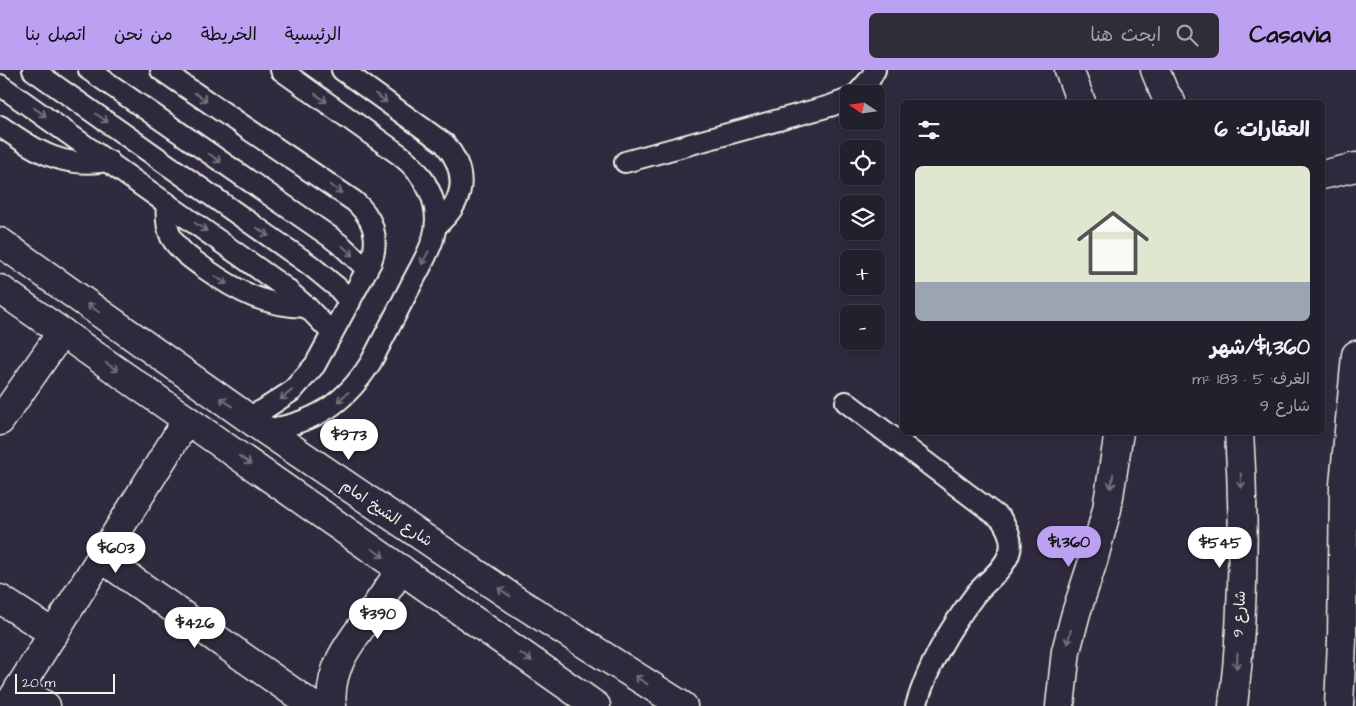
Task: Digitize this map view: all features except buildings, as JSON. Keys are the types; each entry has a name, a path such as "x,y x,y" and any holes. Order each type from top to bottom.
{"street":[{"path":"1069,70 1080,100"},
{"path":"1156,70 1164,92 1170,100"},
{"path":"1325,174 1356,166"},
{"name":"شارع الشيخ امام","path":"0,242 257,423 518,601 683,706"},
{"path":"0,289 596,706"},
{"path":"0,421 62,332"},
{"path":"1339,706 1356,355"},
{"path":"46,706 14,697 187,420"},
{"path":"1060,706 1066,651 1076,613 1094,561 1107,508 1119,435"},
{"name":"شارع 9","path":"1233,706 1240,616 1242,536 1239,435"},
{"path":"101,558 313,706"},
{"path":"332,706 332,684 344,650 401,570"},
{"path":"0,599 54,634"}],"lane":[{"path":"33,70 310,265 338,288 350,302"},
{"path":"89,70 329,236 367,269"},
{"path":"161,70 360,206 370,220 375,237 374,254 367,269 315,365 292,391 263,410 257,423 302,422 335,404 349,392 371,362 429,250 436,226 436,214 432,196 425,180 418,171 400,155 281,70"},
{"path":"342,70 445,144 452,153 460,176 459,193 453,209 436,226"},
{"path":"865,85 875,70"},
{"path":"0,85 279,283 307,307 332,333"},
{"path":"625,162 840,102"},
{"path":"0,126 42,153 55,159 82,164 109,161"},
{"path":"167,203 167,225 171,236 184,254 228,284 248,295 277,304 307,307"},
{"path":"846,402 1001,519 1010,535 1011,544 1005,562 979,590 944,638 931,664 916,706"}]}
